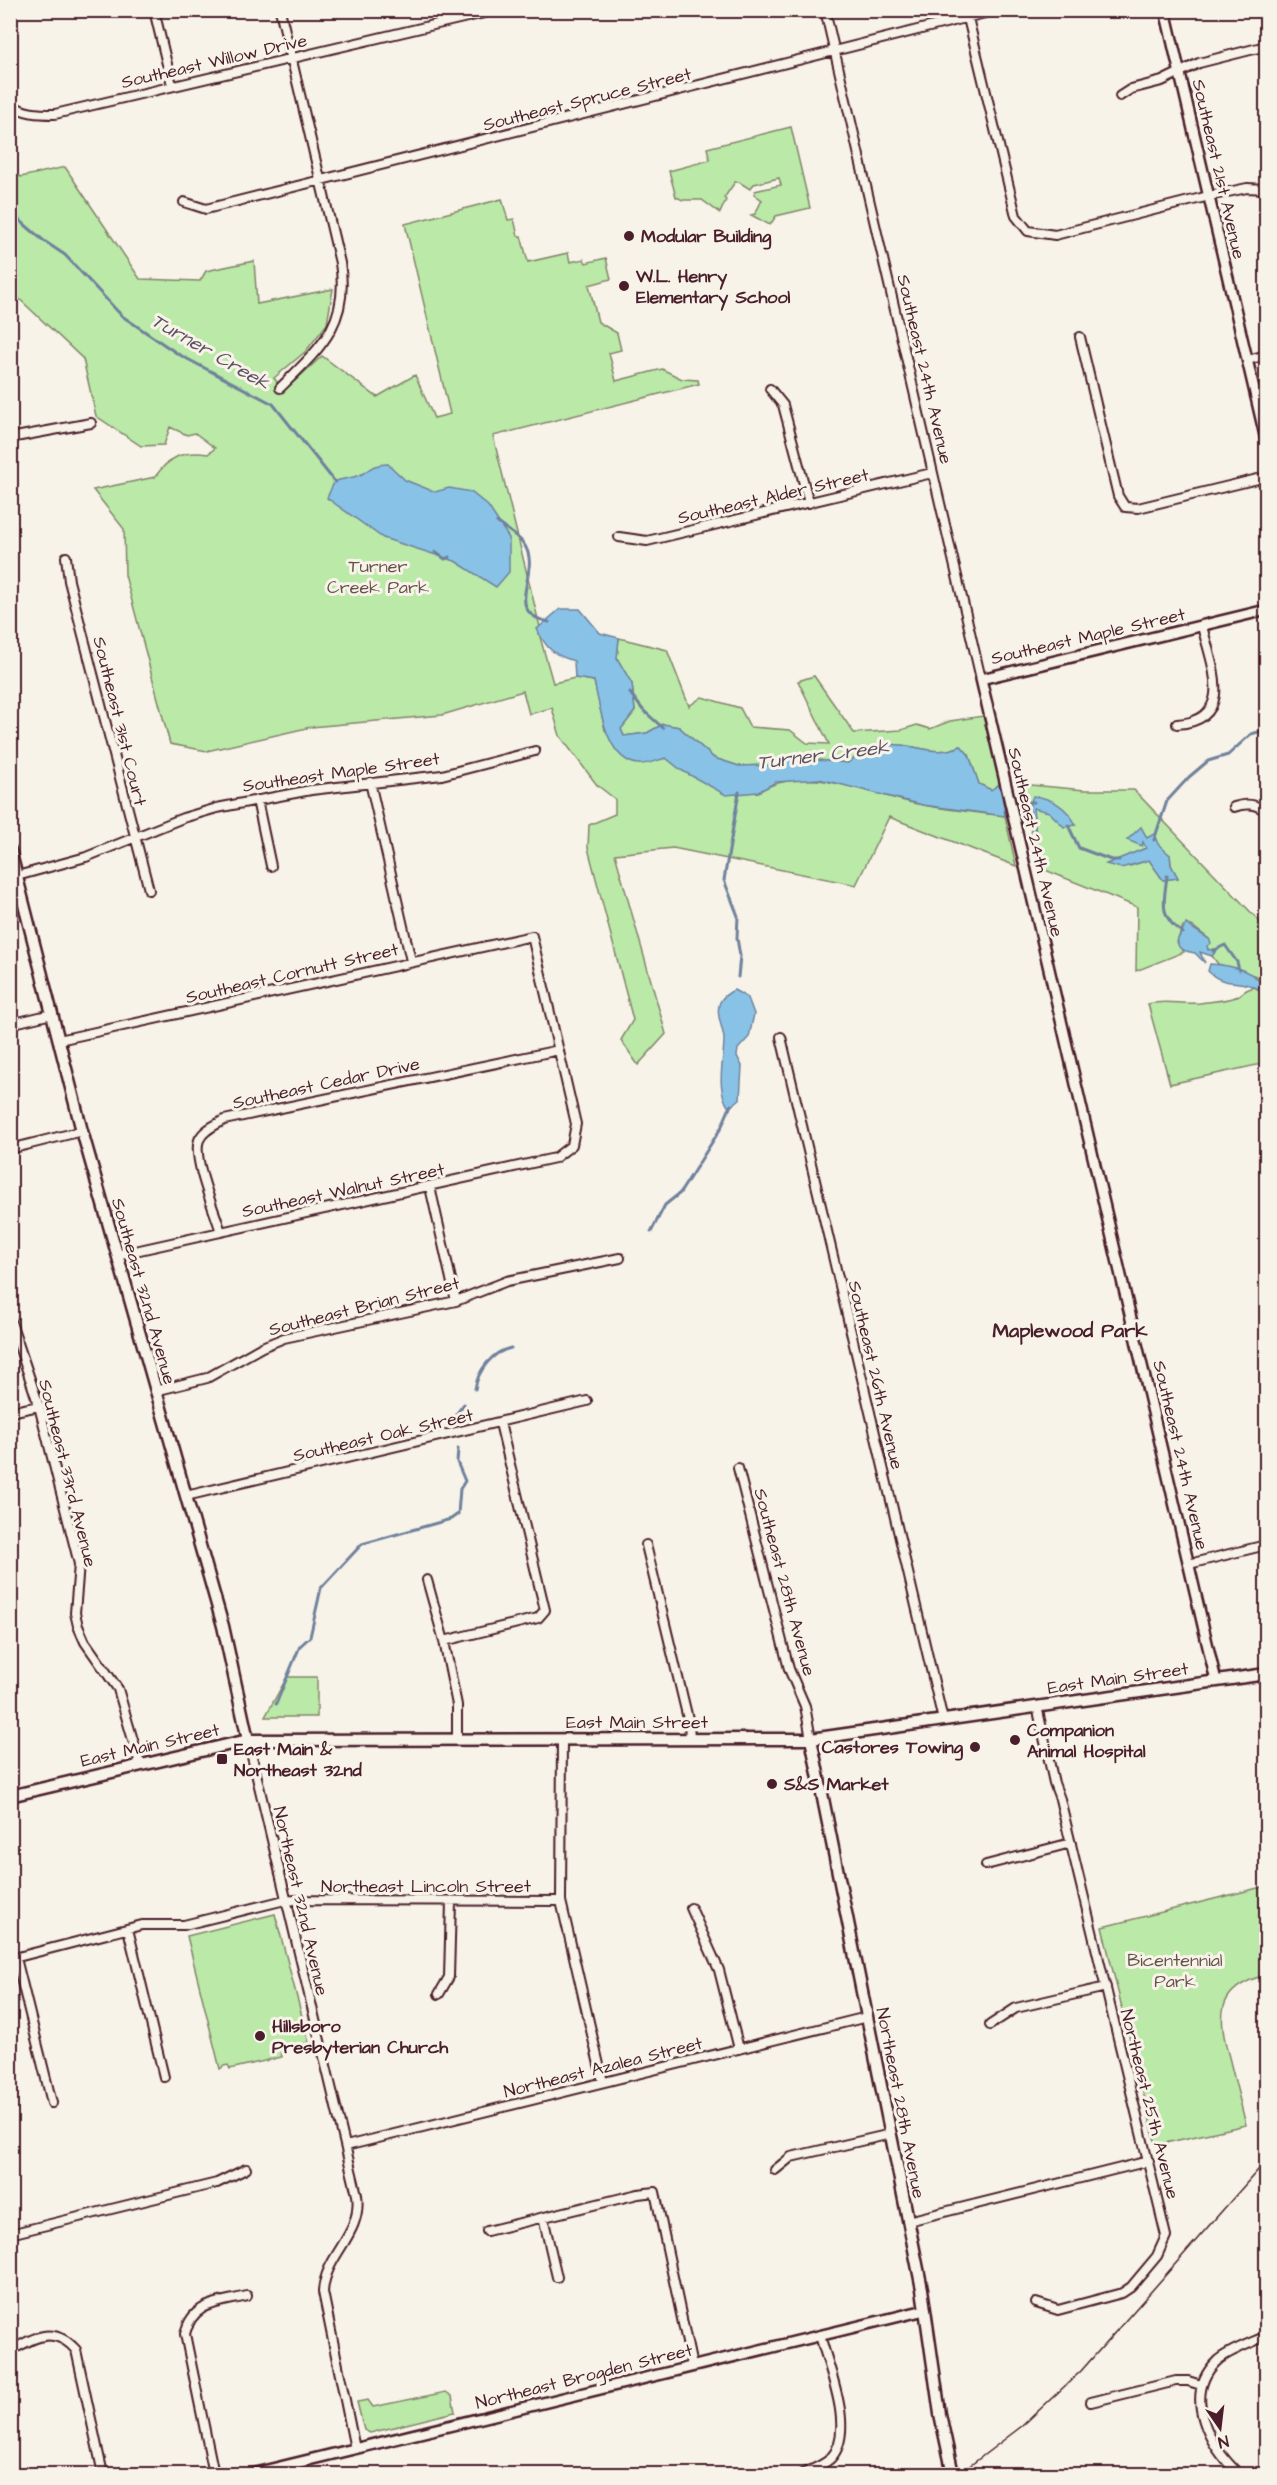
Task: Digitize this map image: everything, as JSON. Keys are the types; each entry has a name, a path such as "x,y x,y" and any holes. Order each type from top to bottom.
{"main road":[{"name":"Southeast 32nd Avenue","path":"10,850 82,1131 223,1626 248,1740"},
{"name":"East Main Street","path":"10,1796 248,1740 812,1739 1265,1674"},
{"name":"Northeast 28th Avenue","path":"812,1739 908,2221 953,2475"}],"street":[{"path":"154,10 172,85"},
{"path":"280,10 342,275 338,316 323,345 280,388"},
{"name":"Southeast Willow Drive","path":"10,103 17,109 37,114 55,114 497,10"},
{"name":"Southeast 24th Avenue","path":"825,10 1216,1681"},
{"name":"Southeast Spruce Street","path":"184,202 206,209 997,10"},
{"name":"Southeast 21st Avenue","path":"1165,10 1266,440"},
{"path":"968,18 1016,216 1028,231 1055,235 1209,196 1247,188 1266,189"},
{"path":"1120,96 1199,63 1266,46"},
{"path":"1080,337 1118,496 1125,507 1138,508 1266,477"},
{"path":"1248,360 1266,355"},
{"path":"770,389 783,405 809,503"},
{"path":"10,438 91,423"},
{"name":"Southeast Alder Street","path":"619,537 647,541 932,473"},
{"name":"Southeast 31st Court","path":"66,557 69,581 149,890"},
{"name":"Southeast Maple Street","path":"981,679 1266,610"},
{"name":"Southeast Maple Street","path":"1177,724 1192,721 1210,709 1216,701 1216,687 1202,626"},
{"name":"Southeast Maple Street","path":"17,876 86,857 183,818 257,800 370,782 442,775 535,752"},
{"path":"370,782 411,962"},
{"path":"257,800 271,866"},
{"path":"1234,807 1243,804 1256,805 1266,812"},
{"name":"Southeast Cornutt Street","path":"59,1040 532,936 559,1050"},
{"path":"10,1024 52,1014"},
{"name":"Southeast 26th Avenue","path":"781,1037 943,1720"},
{"name":"Southeast Walnut Street","path":"117,1255 555,1158 572,1145 576,1124 559,1050"},
{"name":"Southeast Cedar Drive","path":"220,1232 198,1159 199,1141 210,1128 224,1120 559,1050"},
{"path":"10,1149 82,1131"},
{"path":"430,1186 456,1301"},
{"name":"Southeast Brian Street","path":"155,1391 207,1378 262,1347 284,1338 456,1301 507,1281 620,1258"},
{"name":"Southeast 33rd Avenue","path":"10,1319 39,1406 79,1564 75,1613 78,1626 85,1642 118,1689 140,1764"},
{"name":"Southeast Oak Street","path":"186,1496 587,1401"},
{"path":"10,1412 39,1406"},
{"path":"444,1641 538,1618 544,1610 500,1423"},
{"name":"Southeast 28th Avenue","path":"738,1468 789,1669 801,1694 812,1739"},
{"path":"646,1545 689,1723 690,1738"},
{"path":"1189,1564 1266,1545"},
{"path":"427,1580 444,1641 457,1705 457,1739"},
{"path":"1265,1674 1266,1687"},
{"name":"Northeast 25th Avenue","path":"1036,2303 1058,2310 1122,2293 1131,2287 1161,2251 1166,2230 1071,1843 1054,1783 1038,1706"},
{"path":"562,1739 561,1901 603,2082"},
{"name":"Northeast 32nd Avenue","path":"248,1740 357,2195 358,2216 353,2230 326,2270 323,2292 355,2449"},
{"path":"986,1864 1071,1843"},
{"name":"Northeast Lincoln Street","path":"13,1959 128,1929 142,1926 184,1925 285,1900 561,1901"},
{"path":"440,1994 449,1977 451,1902"},
{"path":"691,1908 719,1970 739,2049"},
{"path":"128,1929 164,2076"},
{"path":"13,1959 52,2103"},
{"path":"990,2025 1016,2008 1106,1987"},
{"name":"Northeast Azalea Street","path":"346,2146 867,2017"},
{"path":"775,2170 791,2157 891,2134"},
{"path":"908,2221 1149,2161"},
{"path":"10,2234 217,2183 246,2169"},
{"path":"487,2231 655,2192 692,2366"},
{"path":"543,2217 557,2277"},
{"path":"214,2475 185,2334 188,2321 197,2310 247,2296"},
{"name":"Northeast Brogden Street","path":"251,2475 925,2310"},
{"path":"10,2351 31,2339 49,2335 68,2340 76,2350 103,2475"},
{"path":"802,2475 831,2458 842,2432 839,2405 820,2335"},
{"path":"1239,2475 1207,2434 1201,2409 1201,2385 1218,2360 1266,2336"},
{"path":"1091,2402 1188,2380 1201,2385"}],"green space":[{"path":"791,127 810,208 776,216 770,225 751,215 755,214 762,200 754,194 755,191 781,185 779,178 754,184 750,189 735,182 724,198 726,200 720,213 702,200 683,200 676,197 669,171 710,160 707,148"},
{"name":"Turner Creek Park","path":"65,167 140,279 200,281 206,271 254,261 257,304 333,289 327,324 306,351 274,378 284,391 322,356 377,397 415,375 434,418 450,414 405,224 502,199 508,220 514,219 528,262 568,253 570,262 584,259 586,263 606,258 611,279 589,285 598,322 617,333 621,350 609,353 616,381 662,369 682,379 698,380 699,384 493,436 540,627 538,630 553,683 575,678 594,681 605,730 640,764 666,758 698,776 758,792 777,783 818,780 923,805 1005,816 1016,866 889,817 856,885 673,848 615,854 666,1034 638,1065 621,1040 633,1020 588,848 589,825 615,814 615,799 597,785 560,736 552,708 529,714 523,691 442,715 311,727 207,751 170,744 125,575 124,529 93,490 155,477 166,464 177,456 191,453 208,454 215,448 195,433 187,435 170,427 164,445 141,446 96,416 83,359 11,291 10,171 21,177"},
{"path":"619,638 667,650 689,706 702,697 740,708 750,727 790,730 807,743 829,744 798,681 814,676 854,733 901,730 917,725 930,729 950,721 983,716 1001,783 991,790 979,784 969,755 961,746 946,750 933,750 895,744 866,751 849,763 784,757 771,765 739,766 714,758 679,727 663,724 647,733 624,736 621,729 635,711 632,684 617,658"},
{"path":"1020,784 1085,790 1134,790 1266,928 1266,1063 1170,1084 1148,1004 1224,1000 1234,998 1254,987 1258,989 1263,985 1256,976 1218,964 1212,956 1217,949 1208,950 1209,939 1192,926 1183,926 1177,942 1184,952 1136,971 1137,907 1040,868","holes":["1141,827 1147,838 1170,855 1171,865 1178,878 1163,880 1149,860 1130,866 1107,864 1146,848"]},
{"path":"287,1677 317,1677 317,1717 265,1717"},
{"name":"Bicentennial Park","path":"1266,1886 1266,1975 1237,1988 1229,1996 1224,2006 1222,2018 1226,2045 1246,2125 1156,2145 1102,1927"},
{"path":"275,1914 309,2043 281,2050 282,2057 230,2069 228,2065 220,2069 187,1936"},
{"path":"446,2392 452,2396 455,2412 370,2433 364,2430 357,2402 368,2400 373,2407"}],"water":[{"path":"388,464 405,480 435,492 449,488 471,492 488,506 509,538 509,572 496,587 455,561 383,538 327,498 334,482 354,477 372,467"},
{"path":"560,609 580,609 600,633 619,638 617,658 632,684 635,711 621,729 624,736 647,733 663,724 679,727 714,758 739,766 771,765 784,757 848,763 866,751 895,744 933,750 946,750 961,746 969,755 979,784 991,790 1001,783 1005,816 923,805 819,779 776,782 758,792 726,795 681,770 666,758 641,764 627,760 618,753 606,731 594,681 575,678 574,661 551,650 537,629"},
{"path":"1033,796 1059,804 1076,825 1064,827 1049,812 1033,808 1036,835 1029,807"},
{"path":"1141,827 1147,838 1154,834 1158,844 1170,855 1171,865 1178,878 1163,880 1149,860 1121,868 1106,864 1146,848 1143,842 1142,846 1127,840"},
{"path":"1186,924 1209,939 1211,943 1207,946 1208,950 1217,949 1212,956 1200,952 1205,963 1195,953 1182,950 1179,946 1178,939"},
{"path":"1210,964 1233,967 1248,973 1260,981 1264,987 1258,989 1220,979 1208,971"},
{"path":"734,990 748,998 754,1014 749,1037 738,1049 737,1056 742,1066 740,1099 729,1108 722,1092 724,1039 718,1011 721,1000"}],"waterway":[{"name":"Turner Creek","path":"10,212 44,241 65,255 122,316 178,354 273,404 335,482"},
{"name":"Turner Creek","path":"497,522 523,543 528,554 525,600 527,609 534,617 549,622"},
{"name":"Turner Creek","path":"435,552 445,559 450,557"},
{"name":"Turner Creek","path":"630,693 643,710 663,728"},
{"path":"1154,840 1167,801 1189,777 1208,761 1228,755 1251,734 1266,730"},
{"path":"738,977 740,956 737,938 738,916 724,880 739,792"},
{"name":"Turner Creek","path":"1010,802 1034,802"},
{"name":"Turner Creek","path":"1068,825 1079,848 1111,860 1119,860"},
{"name":"Turner Creek","path":"1167,876 1164,908 1170,921 1183,933"},
{"name":"Turner Creek","path":"1213,951 1225,945 1237,962 1239,970"},
{"path":"651,1232 665,1205 680,1193 721,1128 731,1105"},
{"path":"475,1389 479,1375 487,1363 498,1353 511,1348"},
{"path":"454,1417 464,1404"},
{"path":"276,1704 300,1646 310,1637 321,1588 362,1544 451,1519 458,1514 460,1489 465,1481 457,1462 458,1449"}],"tram line":[{"path":"959,2474 1022,2426 1081,2371 1266,2161"}],"place":[{"name":"Modular Building","path":"629,236"},
{"name":"W.L. Henry Elementary School","path":"624,286"},
{"name":"Companion Animal Hospital","path":"1015,1740"},
{"name":"Castores Towing","path":"975,1747"},
{"name":"East Main & Northeast 32nd","path":"222,1759"},
{"name":"S&S Market","path":"772,1784"},
{"name":"Hillsboro Presbyterian Church","path":"260,2036"}],"district":[{"name":"Maplewood Park","path":"1070,1330"}]}
